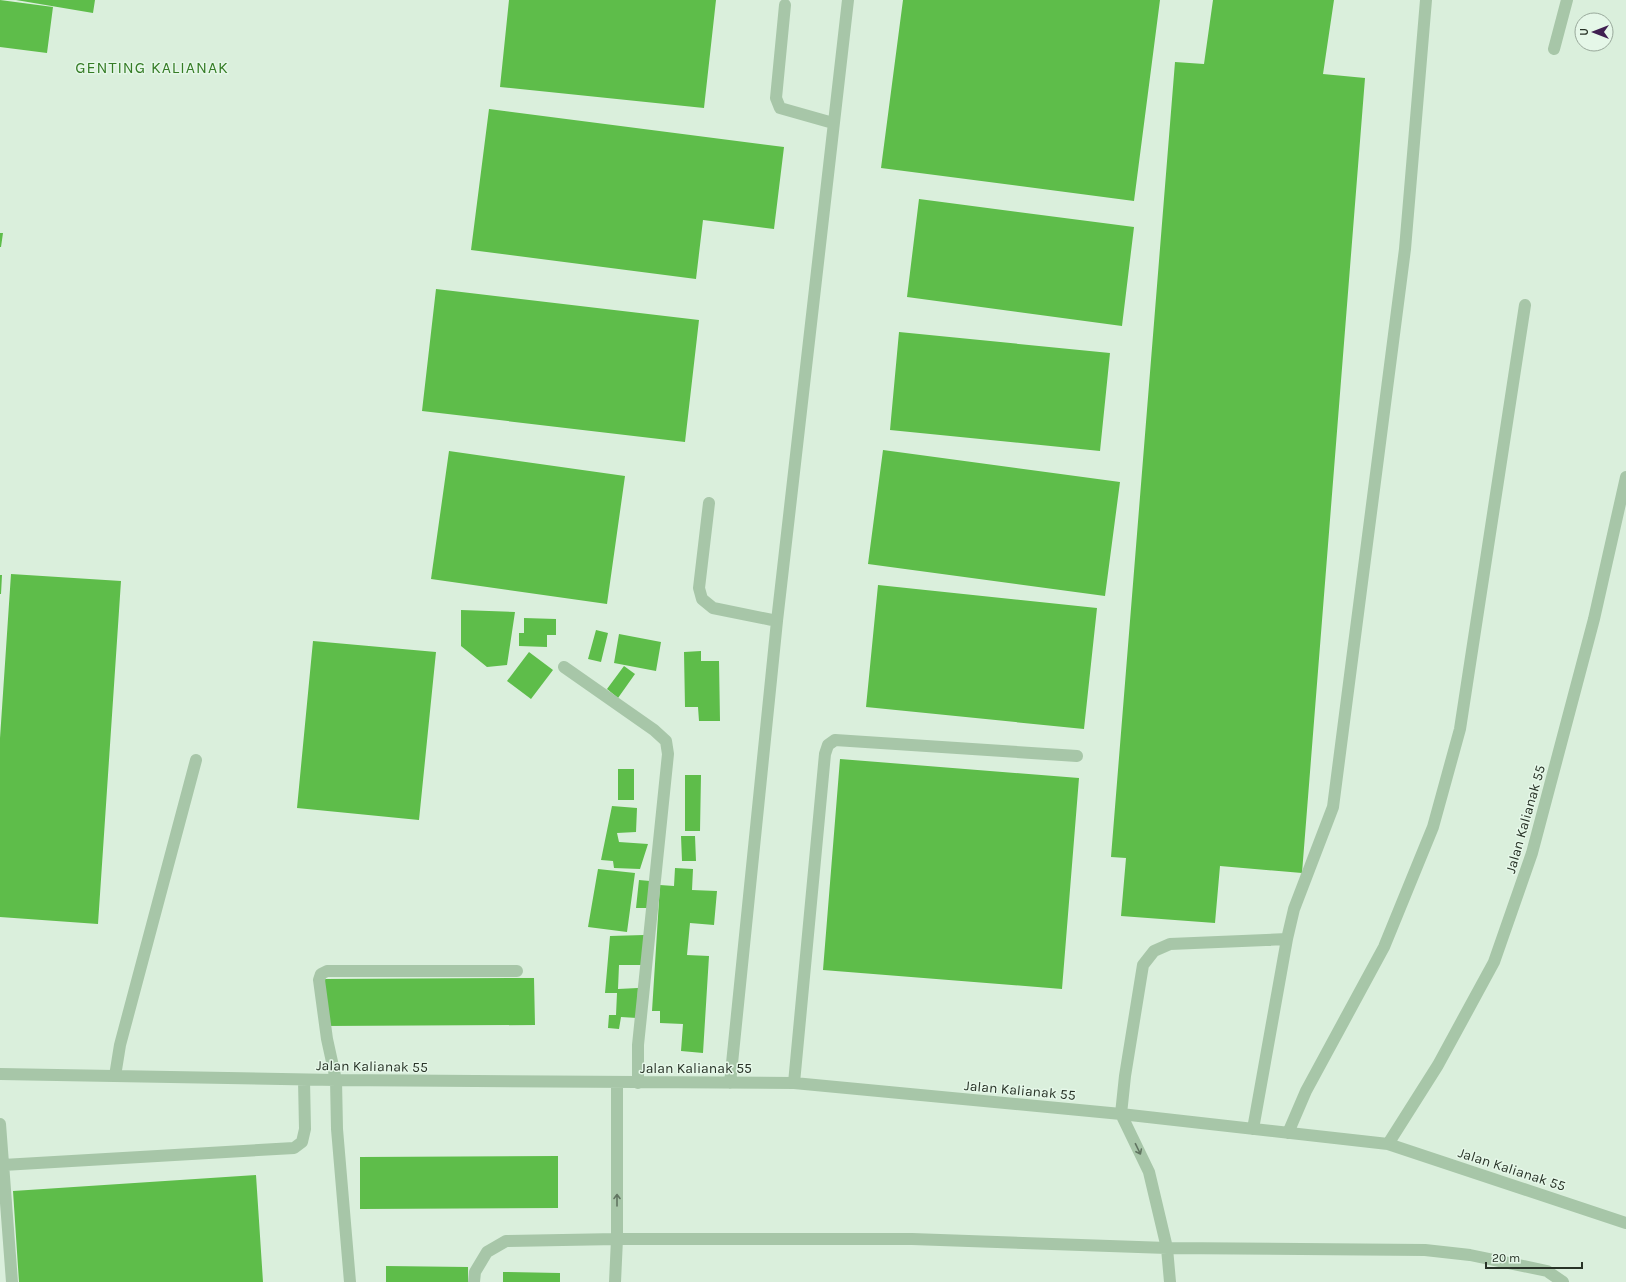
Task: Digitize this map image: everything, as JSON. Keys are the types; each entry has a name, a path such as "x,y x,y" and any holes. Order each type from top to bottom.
{"lane":[{"path":"730,1083 777,621 848,0"},
{"path":"1253,1129 1287,940 1294,909 1333,807 1406,249 1426,0"},
{"path":"1554,49 1567,0"},
{"path":"784,5 776,98 780,108 833,123"},
{"path":"1288,1133 1306,1091 1384,947 1433,827 1460,728 1525,305"},
{"name":"Jalan Kalianak 55","path":"1388,1144 1438,1065 1497,954 1532,853 1594,619 1626,477"},
{"path":"709,503 698,588 702,599 713,608 777,621"},
{"path":"564,667 654,730 666,741 668,754 638,1046 638,1083"},
{"path":"794,1083 825,754 828,745 835,740 1077,756"},
{"path":"115,1076 120,1046 196,760"},
{"path":"1170,1282 1167,1248 1149,1172 1121,1114 1125,1076 1143,966 1154,951 1170,944 1287,940"},
{"path":"350,1282 337,1129 336,1080 327,1039 319,980 321,974 327,971 517,971"},
{"name":"Jalan Kalianak 55","path":"0,1074 304,1080 794,1083 1121,1114 1388,1144 1626,1223"},
{"path":"3,1165 294,1148 302,1142 305,1129 304,1080"},
{"path":"615,1282 617,1240 617,1083"},
{"path":"0,1124 12,1282"},
{"path":"474,1282 475,1272 487,1252 506,1240 912,1240 1167,1248 1425,1250 1470,1255 1547,1271 1563,1282"}],"building":[{"path":"0,0 53,7 47,53 0,47"},
{"path":"16,0 95,0 93,13"},
{"path":"509,0 716,0 704,108 500,87"},
{"path":"903,0 1160,0 1134,201 881,168"},
{"path":"1213,0 1334,0 1323,74 1365,78 1302,873 1220,866 1215,923 1121,916 1126,858 1111,857 1175,62 1204,64"},
{"path":"489,109 784,147 774,229 703,220 696,279 471,250"},
{"path":"919,199 1134,227 1122,326 907,297"},
{"path":"0,233 3,233 1,247 0,247"},
{"path":"436,289 699,320 685,442 422,411"},
{"path":"899,332 1110,353 1100,451 890,430"},
{"path":"883,450 1120,482 1105,596 868,564"},
{"path":"449,451 625,476 607,604 431,579"},
{"path":"11,574 121,581 98,924 0,917 0,738"},
{"path":"0,575 2,575 1,594 0,594"},
{"path":"878,585 1097,608 1084,729 866,707"},
{"path":"461,610 515,612 507,665 487,667 461,646"},
{"path":"524,618 556,619 556,635 547,635 547,647 519,646 519,633 524,633"},
{"path":"596,630 608,633 601,662 588,659"},
{"path":"619,634 661,642 656,671 614,663"},
{"path":"313,641 436,652 419,820 297,808"},
{"path":"701,651 701,661 719,661 720,721 699,721 698,707 685,707 684,652"},
{"path":"529,652 553,670 531,699 507,681"},
{"path":"624,666 635,674 618,698 607,689"},
{"path":"840,759 1079,778 1062,989 823,970"},
{"path":"618,769 634,769 634,800 618,800"},
{"path":"685,775 701,775 700,831 685,831"},
{"path":"612,806 637,808 636,832 617,833 619,842 648,844 640,869 614,868 613,861 601,860"},
{"path":"681,836 695,836 696,861 682,861"},
{"path":"675,868 693,869 692,890 717,891 714,925 690,923 687,955 709,956 703,1053 681,1051 683,1024 660,1023 660,1011 652,1011 660,885 674,886"},
{"path":"598,869 635,873 627,932 588,927"},
{"path":"639,880 650,881 648,908 636,908"},
{"path":"644,935 642,965 619,965 618,989 638,988 637,1018 621,1017 619,1029 608,1028 609,1015 616,1015 617,993 605,993 610,936"},
{"path":"534,978 535,1025 325,1026 325,979"},
{"path":"558,1156 558,1208 360,1209 360,1157"},
{"path":"256,1175 263,1282 19,1282 13,1191"},
{"path":"386,1266 468,1267 468,1282 386,1282"},
{"path":"503,1272 560,1273 560,1282 503,1282"}],"district":[{"name":"GENTING KALIANAK","path":"152,67"}]}
